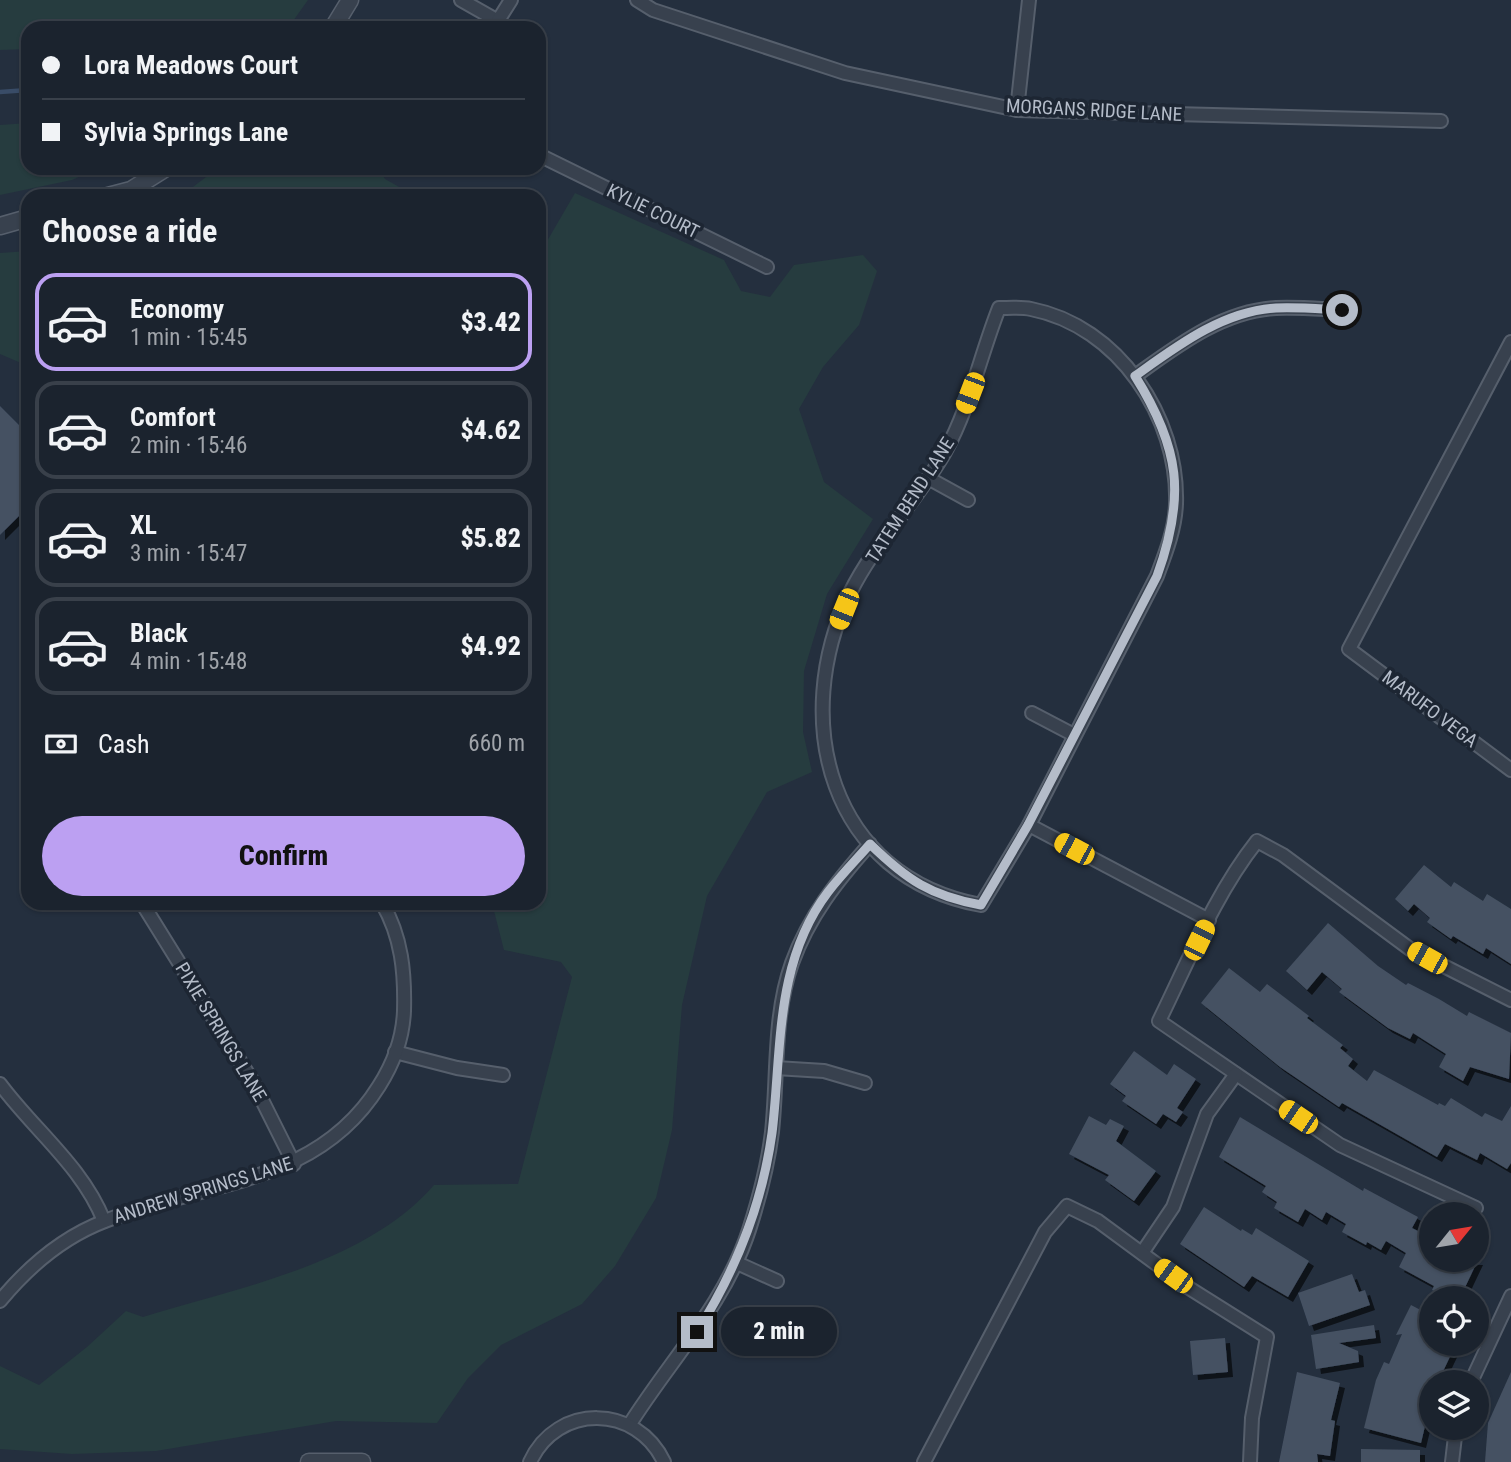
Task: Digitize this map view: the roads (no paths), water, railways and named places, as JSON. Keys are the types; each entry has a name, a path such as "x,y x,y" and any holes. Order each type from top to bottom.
{"street":[{"path":"337,21 350,0"},
{"path":"461,0 492,21"},
{"path":"498,21 511,0"},
{"name":"MORGANS RIDGE LANE","path":"637,0 653,10 845,73 1017,110 1441,121"},
{"path":"1017,110 1029,0"},
{"name":"KYLIE COURT","path":"546,158 766,267"},
{"path":"133,189 155,175"},
{"path":"0,226 21,220"},
{"name":"TATEM BEND LANE","path":"1028,825 981,905 947,899 915,883 870,844 842,801 830,770 821,702 825,664 851,591 946,451 964,409 999,308 1029,308 1081,328 1135,376"},
{"path":"1209,920 1028,825 1157,576 1172,536 1176,504 1172,453 1157,415 1135,376 1195,334 1229,319 1274,308 1342,310"},
{"name":"MARUFO VEGA","path":"1511,342 1349,649 1511,770"},
{"path":"928,478 968,500"},
{"path":"1032,713 1074,734"},
{"path":"1463,1202 1340,1145 1159,1021 1240,863 1257,841 1283,855 1410,948 1511,1000"},
{"path":"630,1424 654,1386 697,1332 737,1263 762,1184 772,1133 782,1009 791,965 806,929 826,894 870,844"},
{"name":"PIXIE SPRINGS LANE","path":"146,910 253,1082 293,1164"},
{"name":"ANDREW SPRINGS LANE","path":"0,1301 16,1282 47,1254 104,1221 293,1164 320,1149 346,1128 368,1104 396,1052 403,1021 404,981 400,946 385,910"},
{"path":"396,1052 446,1066 503,1074"},
{"path":"776,1068 824,1071 865,1083"},
{"path":"1142,1253 1173,1207 1207,1114 1236,1074"},
{"path":"0,1084 81,1176 104,1221"},
{"path":"924,1462 1045,1232 1067,1206 1098,1220 1267,1337 1252,1418 1250,1462"},
{"path":"737,1263 777,1281"},
{"path":"1477,1370 1511,1296"},
{"path":"530,1462 550,1434 570,1422 589,1417 613,1418 630,1424 651,1439 664,1462"},
{"path":"1452,1462 1455,1440"},
{"path":"309,1462 362,1462"}],"waterway":[{"path":"0,92 21,90"}]}
